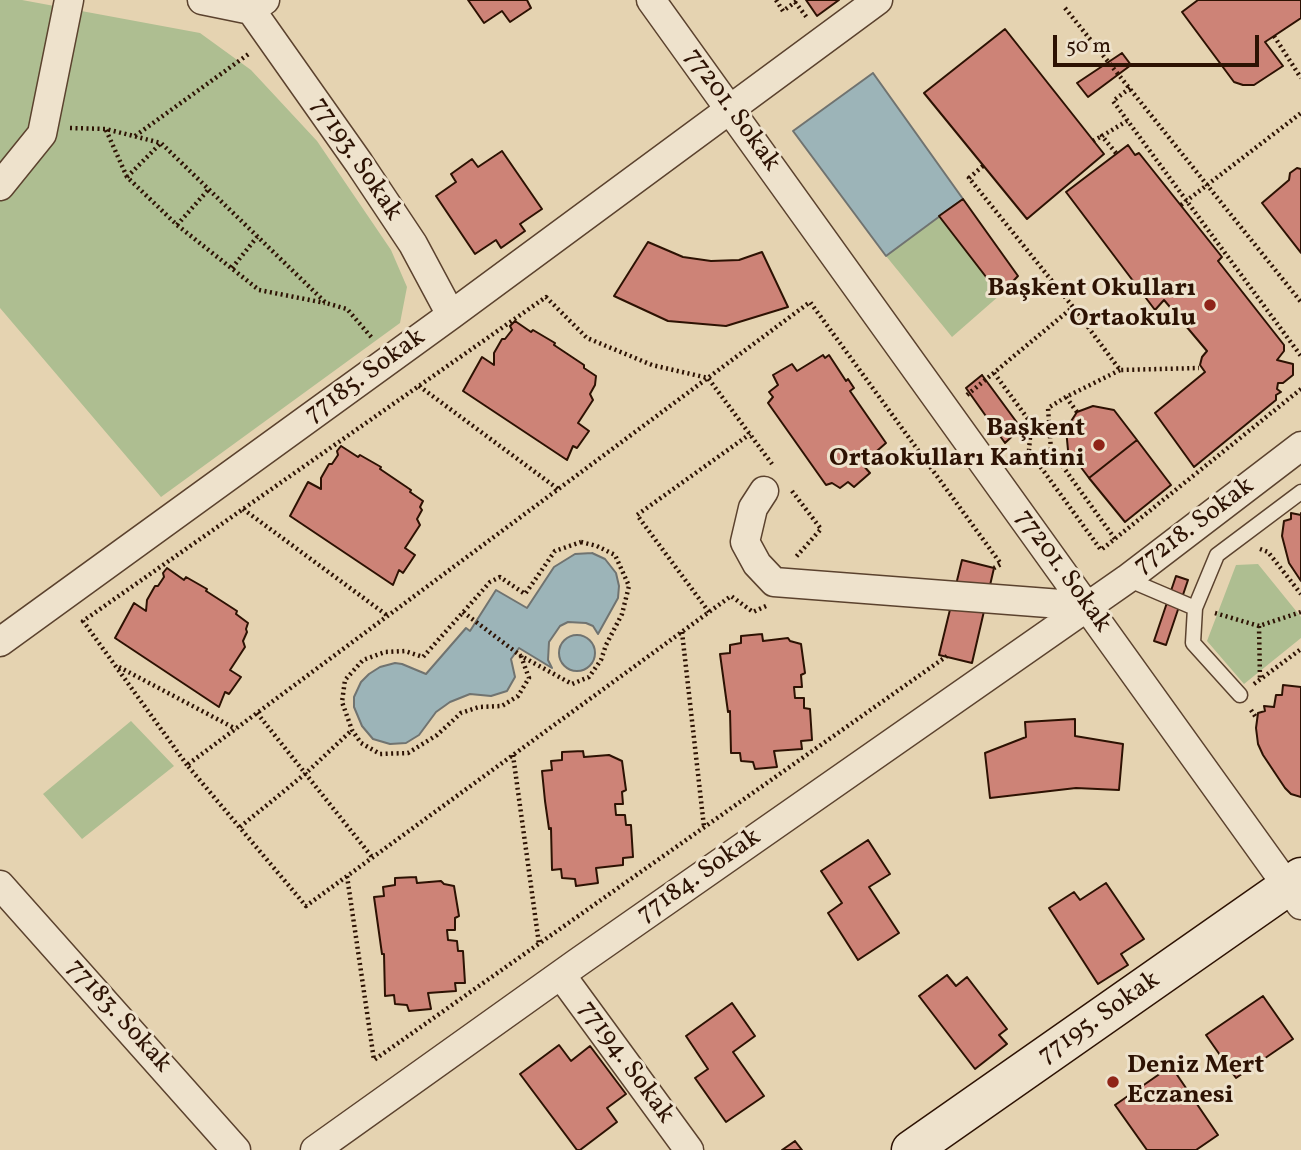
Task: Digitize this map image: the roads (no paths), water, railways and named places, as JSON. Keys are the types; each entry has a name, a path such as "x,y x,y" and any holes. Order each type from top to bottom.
{"main road":[{"name":"77195. Sokak","path":"911,1150 1297,890"}],"street":[{"path":"0,186 42,134 69,0"},
{"path":"202,0 258,5"},
{"name":"77201. Sokak","path":"651,0 1087,606 1297,890"},
{"name":"77185. Sokak","path":"0,642 731,111 878,0"},
{"name":"77193. Sokak","path":"258,5 270,38 405,232 451,315"},
{"name":"77218. Sokak","path":"1087,606 1127,579 1301,446"},
{"path":"764,491 753,508 746,542 757,564 774,582 1087,606"},
{"name":"77184. Sokak","path":"315,1150 1087,606"},
{"name":"77183. Sokak","path":"0,885 236,1150"},
{"name":"77194. Sokak","path":"561,975 689,1150"}],"lane":[{"path":"1240,695 1193,643 1195,608 1217,555 1301,492"},
{"path":"1127,579 1195,608"}],"water":[{"path":"873,73 963,199 886,256 793,131"},
{"path":"592,553 605,559 616,573 619,586 618,598 598,634 593,626 586,623 568,622 560,626 549,642 548,660 552,668 519,648 511,659 515,677 507,691 491,696 470,694 450,702 436,712 419,735 406,743 390,744 373,739 362,726 354,707 354,697 361,682 369,674 380,667 395,663 426,674 466,628 470,631 496,590 527,608 554,567 575,554"},
{"path":"577,635 590,640 595,653 590,666 577,671 564,666 559,653 564,640"}],"place":[{"name":"Başkent Okulları Ortaokulu","path":"1210,305"},
{"name":"Başkent Ortaokulları Kantini","path":"1099,445"},
{"name":"Deniz Mert Eczanesi","path":"1113,1082"}]}
